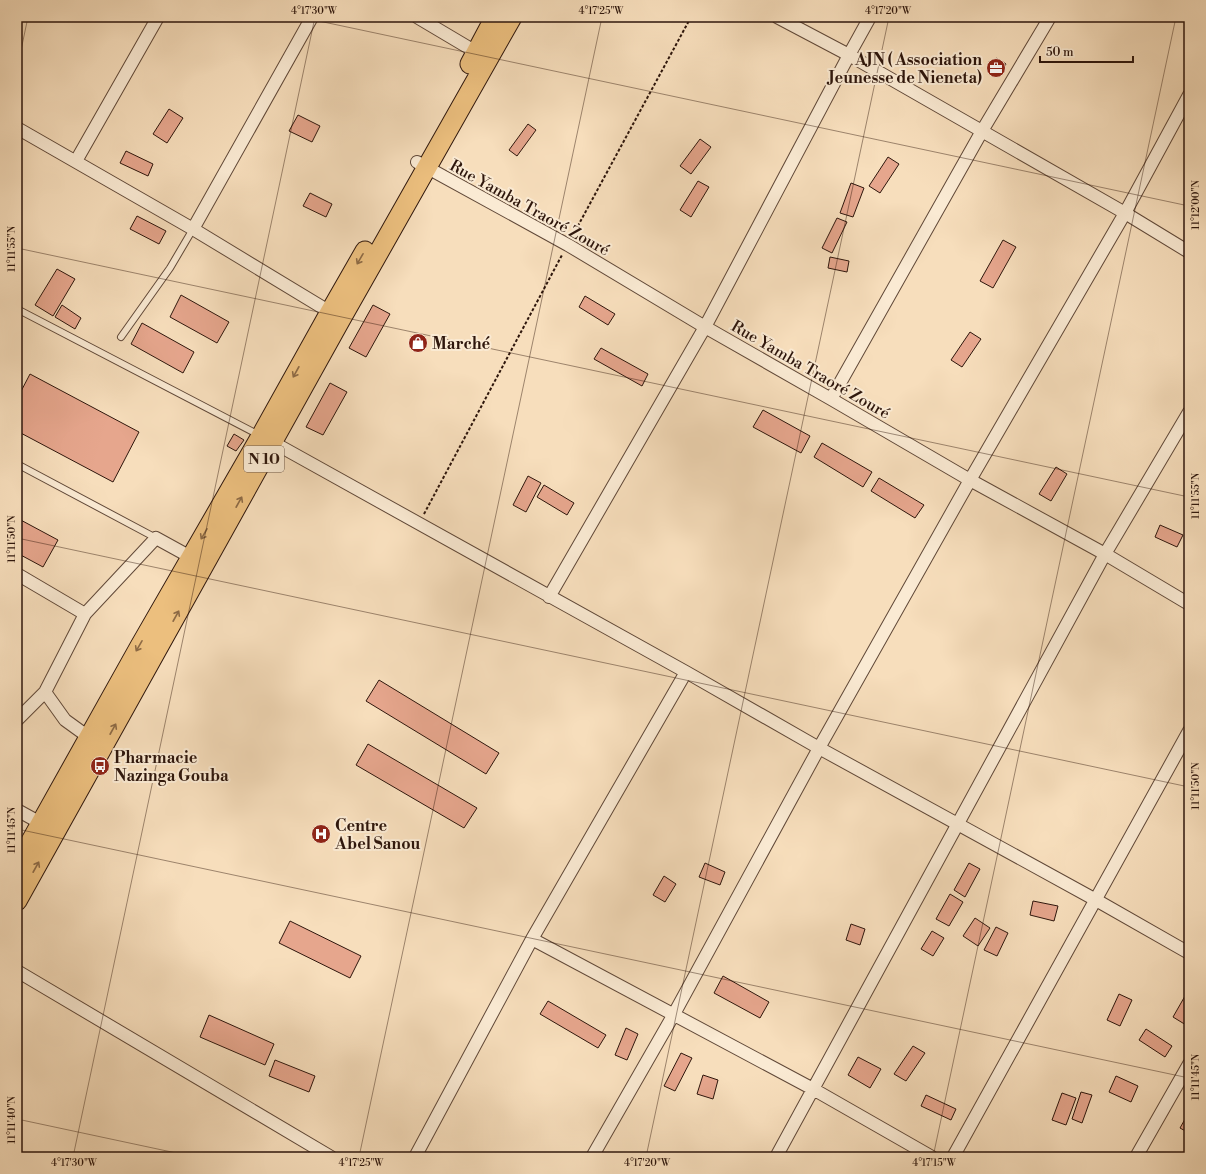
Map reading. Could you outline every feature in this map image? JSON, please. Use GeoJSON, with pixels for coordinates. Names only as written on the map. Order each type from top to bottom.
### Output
{"type":"FeatureCollection","features":[{"type":"Feature","properties":{"kind":"main road","name":"N 10"},"geometry":{"type":"LineString","coordinates":[[482,55],[495,17]]}},
{"type":"Feature","properties":{"kind":"main road","name":"N 10"},"geometry":{"type":"LineString","coordinates":[[17,901],[49,828],[96,742],[422,165],[482,55],[512,17]]}},
{"type":"Feature","properties":{"kind":"main road","name":"N 10"},"geometry":{"type":"LineString","coordinates":[[267,439],[330,312],[422,165]]}},
{"type":"Feature","properties":{"kind":"main road","name":"N 10"},"geometry":{"type":"LineString","coordinates":[[17,866],[49,828]]}},
{"type":"Feature","properties":{"kind":"street"},"geometry":{"type":"LineString","coordinates":[[76,161],[158,17]]}},
{"type":"Feature","properties":{"kind":"street"},"geometry":{"type":"LineString","coordinates":[[194,229],[312,17]]}},
{"type":"Feature","properties":{"kind":"street"},"geometry":{"type":"LineString","coordinates":[[417,17],[482,55]]}},
{"type":"Feature","properties":{"kind":"street"},"geometry":{"type":"LineString","coordinates":[[777,17],[849,55],[1125,212],[1189,252]]}},
{"type":"Feature","properties":{"kind":"street"},"geometry":{"type":"LineString","coordinates":[[549,597],[705,327],[870,17]]}},
{"type":"Feature","properties":{"kind":"street"},"geometry":{"type":"LineString","coordinates":[[831,399],[982,131],[1050,17]]}},
{"type":"Feature","properties":{"kind":"street"},"geometry":{"type":"LineString","coordinates":[[592,1157],[674,1014],[819,748],[970,480],[1125,212],[1189,95]]}},
{"type":"Feature","properties":{"kind":"street"},"geometry":{"type":"LineString","coordinates":[[17,128],[194,229],[330,312]]}},
{"type":"Feature","properties":{"kind":"street","name":"Rue Yamba Traoré Zouré"},"geometry":{"type":"LineString","coordinates":[[422,165],[568,245],[705,327],[970,480],[1105,554],[1189,604]]}},
{"type":"Feature","properties":{"kind":"street"},"geometry":{"type":"LineString","coordinates":[[776,1157],[1105,554],[1189,412]]}},
{"type":"Feature","properties":{"kind":"street"},"geometry":{"type":"LineString","coordinates":[[267,439],[1189,953]]}},
{"type":"Feature","properties":{"kind":"street"},"geometry":{"type":"LineString","coordinates":[[17,720],[44,692],[85,614],[156,538],[198,561]]}},
{"type":"Feature","properties":{"kind":"street"},"geometry":{"type":"LineString","coordinates":[[17,574],[85,614]]}},
{"type":"Feature","properties":{"kind":"street"},"geometry":{"type":"LineString","coordinates":[[415,1157],[532,939],[686,672]]}},
{"type":"Feature","properties":{"kind":"street"},"geometry":{"type":"LineString","coordinates":[[44,692],[65,720],[96,742]]}},
{"type":"Feature","properties":{"kind":"street"},"geometry":{"type":"LineString","coordinates":[[953,1157],[1189,731]]}},
{"type":"Feature","properties":{"kind":"street"},"geometry":{"type":"LineString","coordinates":[[17,810],[49,828]]}},
{"type":"Feature","properties":{"kind":"street"},"geometry":{"type":"LineString","coordinates":[[532,939],[813,1089],[932,1157]]}},
{"type":"Feature","properties":{"kind":"street"},"geometry":{"type":"LineString","coordinates":[[17,971],[331,1157]]}},
{"type":"Feature","properties":{"kind":"street"},"geometry":{"type":"LineString","coordinates":[[1136,1157],[1189,1064]]}},
{"type":"Feature","properties":{"kind":"lane"},"geometry":{"type":"LineString","coordinates":[[120,337],[170,268],[194,229]]}},
{"type":"Feature","properties":{"kind":"lane"},"geometry":{"type":"LineString","coordinates":[[17,309],[267,439]]}},
{"type":"Feature","properties":{"kind":"lane"},"geometry":{"type":"LineString","coordinates":[[17,464],[156,538]]}},
{"type":"Feature","properties":{"kind":"path"},"geometry":{"type":"LineString","coordinates":[[419,524],[691,17]]}},
{"type":"Feature","properties":{"kind":"building"},"geometry":{"type":"Polygon","coordinates":[[[996,58],[1006,64],[1000,74],[990,67],[996,58]]]}},
{"type":"Feature","properties":{"kind":"building"},"geometry":{"type":"Polygon","coordinates":[[[169,109],[183,118],[167,143],[153,134],[169,109]]]}},
{"type":"Feature","properties":{"kind":"building"},"geometry":{"type":"Polygon","coordinates":[[[298,115],[320,126],[312,142],[289,131],[298,115]]]}},
{"type":"Feature","properties":{"kind":"building"},"geometry":{"type":"Polygon","coordinates":[[[528,124],[536,130],[517,156],[509,150],[528,124]]]}},
{"type":"Feature","properties":{"kind":"building"},"geometry":{"type":"Polygon","coordinates":[[[700,139],[711,147],[691,174],[680,166],[700,139]]]}},
{"type":"Feature","properties":{"kind":"building"},"geometry":{"type":"Polygon","coordinates":[[[126,151],[153,164],[148,176],[120,163],[126,151]]]}},
{"type":"Feature","properties":{"kind":"building"},"geometry":{"type":"Polygon","coordinates":[[[888,157],[899,164],[880,193],[869,186],[888,157]]]}},
{"type":"Feature","properties":{"kind":"building"},"geometry":{"type":"Polygon","coordinates":[[[698,181],[709,187],[691,217],[680,210],[698,181]]]}},
{"type":"Feature","properties":{"kind":"building"},"geometry":{"type":"Polygon","coordinates":[[[851,183],[864,188],[853,217],[840,213],[851,183]]]}},
{"type":"Feature","properties":{"kind":"building"},"geometry":{"type":"Polygon","coordinates":[[[310,193],[332,204],[326,217],[303,206],[310,193]]]}},
{"type":"Feature","properties":{"kind":"building"},"geometry":{"type":"Polygon","coordinates":[[[137,216],[166,231],[159,244],[130,229],[137,216]]]}},
{"type":"Feature","properties":{"kind":"building"},"geometry":{"type":"Polygon","coordinates":[[[837,218],[847,222],[832,253],[822,248],[837,218]]]}},
{"type":"Feature","properties":{"kind":"building"},"geometry":{"type":"Polygon","coordinates":[[[1003,240],[1016,247],[993,288],[980,281],[1003,240]]]}},
{"type":"Feature","properties":{"kind":"building"},"geometry":{"type":"Polygon","coordinates":[[[830,257],[849,261],[847,272],[828,268],[830,257]]]}},
{"type":"Feature","properties":{"kind":"building"},"geometry":{"type":"Polygon","coordinates":[[[57,269],[75,279],[53,316],[35,305],[57,269]]]}},
{"type":"Feature","properties":{"kind":"building"},"geometry":{"type":"Polygon","coordinates":[[[181,295],[229,322],[217,343],[170,317],[181,295]]]}},
{"type":"Feature","properties":{"kind":"building"},"geometry":{"type":"Polygon","coordinates":[[[585,296],[615,314],[608,325],[579,307],[585,296]]]}},
{"type":"Feature","properties":{"kind":"building"},"geometry":{"type":"Polygon","coordinates":[[[62,305],[81,318],[75,329],[55,317],[62,305]]]}},
{"type":"Feature","properties":{"kind":"building"},"geometry":{"type":"Polygon","coordinates":[[[373,305],[390,314],[366,357],[349,348],[373,305]]]}},
{"type":"Feature","properties":{"kind":"building"},"geometry":{"type":"Polygon","coordinates":[[[142,323],[194,352],[183,373],[131,344],[142,323]]]}},
{"type":"Feature","properties":{"kind":"building"},"geometry":{"type":"Polygon","coordinates":[[[970,332],[981,339],[962,367],[951,360],[970,332]]]}},
{"type":"Feature","properties":{"kind":"building"},"geometry":{"type":"Polygon","coordinates":[[[601,348],[648,374],[642,386],[594,359],[601,348]]]}},
{"type":"Feature","properties":{"kind":"building"},"geometry":{"type":"Polygon","coordinates":[[[30,374],[139,432],[113,482],[17,431],[17,399],[30,374]]]}},
{"type":"Feature","properties":{"kind":"building"},"geometry":{"type":"Polygon","coordinates":[[[330,383],[347,392],[323,435],[306,427],[330,383]]]}},
{"type":"Feature","properties":{"kind":"building"},"geometry":{"type":"Polygon","coordinates":[[[763,410],[810,436],[801,453],[753,427],[763,410]]]}},
{"type":"Feature","properties":{"kind":"building"},"geometry":{"type":"Polygon","coordinates":[[[234,434],[244,440],[236,451],[227,446],[234,434]]]}},
{"type":"Feature","properties":{"kind":"building"},"geometry":{"type":"Polygon","coordinates":[[[822,443],[872,472],[863,487],[814,457],[822,443]]]}},
{"type":"Feature","properties":{"kind":"building"},"geometry":{"type":"Polygon","coordinates":[[[1056,467],[1067,474],[1051,501],[1039,494],[1056,467]]]}},
{"type":"Feature","properties":{"kind":"building"},"geometry":{"type":"Polygon","coordinates":[[[528,476],[541,483],[526,512],[513,505],[528,476]]]}},
{"type":"Feature","properties":{"kind":"building"},"geometry":{"type":"Polygon","coordinates":[[[879,478],[924,505],[915,518],[871,491],[879,478]]]}},
{"type":"Feature","properties":{"kind":"building"},"geometry":{"type":"Polygon","coordinates":[[[544,485],[574,503],[567,515],[537,497],[544,485]]]}},
{"type":"Feature","properties":{"kind":"building"},"geometry":{"type":"Polygon","coordinates":[[[17,518],[58,540],[43,567],[17,553],[17,518]]]}},
{"type":"Feature","properties":{"kind":"building"},"geometry":{"type":"Polygon","coordinates":[[[1160,525],[1183,535],[1177,547],[1155,537],[1160,525]]]}},
{"type":"Feature","properties":{"kind":"building"},"geometry":{"type":"Polygon","coordinates":[[[379,680],[499,753],[486,774],[366,701],[379,680]]]}},
{"type":"Feature","properties":{"kind":"building"},"geometry":{"type":"Polygon","coordinates":[[[368,744],[477,808],[464,828],[356,765],[368,744]]]}},
{"type":"Feature","properties":{"kind":"building"},"geometry":{"type":"Polygon","coordinates":[[[705,863],[725,872],[720,885],[699,877],[705,863]]]}},
{"type":"Feature","properties":{"kind":"building"},"geometry":{"type":"Polygon","coordinates":[[[969,863],[980,869],[965,897],[954,890],[969,863]]]}},
{"type":"Feature","properties":{"kind":"building"},"geometry":{"type":"Polygon","coordinates":[[[664,876],[676,884],[665,902],[653,895],[664,876]]]}},
{"type":"Feature","properties":{"kind":"building"},"geometry":{"type":"Polygon","coordinates":[[[950,894],[963,902],[949,926],[936,919],[950,894]]]}},
{"type":"Feature","properties":{"kind":"building"},"geometry":{"type":"Polygon","coordinates":[[[1033,901],[1058,906],[1054,921],[1030,915],[1033,901]]]}},
{"type":"Feature","properties":{"kind":"building"},"geometry":{"type":"Polygon","coordinates":[[[975,918],[990,928],[978,946],[963,936],[975,918]]]}},
{"type":"Feature","properties":{"kind":"building"},"geometry":{"type":"Polygon","coordinates":[[[290,921],[361,956],[350,978],[279,943],[290,921]]]}},
{"type":"Feature","properties":{"kind":"building"},"geometry":{"type":"Polygon","coordinates":[[[851,924],[865,929],[860,945],[846,940],[851,924]]]}},
{"type":"Feature","properties":{"kind":"building"},"geometry":{"type":"Polygon","coordinates":[[[996,927],[1008,933],[997,956],[984,950],[996,927]]]}},
{"type":"Feature","properties":{"kind":"building"},"geometry":{"type":"Polygon","coordinates":[[[932,931],[944,938],[933,956],[921,949],[932,931]]]}},
{"type":"Feature","properties":{"kind":"building"},"geometry":{"type":"Polygon","coordinates":[[[723,976],[769,1002],[760,1018],[714,993],[723,976]]]}},
{"type":"Feature","properties":{"kind":"building"},"geometry":{"type":"Polygon","coordinates":[[[1189,989],[1189,1019],[1186,1025],[1173,1017],[1189,989]]]}},
{"type":"Feature","properties":{"kind":"building"},"geometry":{"type":"Polygon","coordinates":[[[1119,994],[1132,1000],[1120,1026],[1107,1020],[1119,994]]]}},
{"type":"Feature","properties":{"kind":"building"},"geometry":{"type":"Polygon","coordinates":[[[548,1001],[606,1035],[598,1048],[540,1014],[548,1001]]]}},
{"type":"Feature","properties":{"kind":"building"},"geometry":{"type":"Polygon","coordinates":[[[209,1015],[274,1044],[265,1065],[200,1037],[209,1015]]]}},
{"type":"Feature","properties":{"kind":"building"},"geometry":{"type":"Polygon","coordinates":[[[626,1028],[638,1034],[627,1060],[615,1055],[626,1028]]]}},
{"type":"Feature","properties":{"kind":"building"},"geometry":{"type":"Polygon","coordinates":[[[1146,1029],[1172,1046],[1165,1057],[1139,1040],[1146,1029]]]}},
{"type":"Feature","properties":{"kind":"building"},"geometry":{"type":"Polygon","coordinates":[[[913,1046],[925,1053],[906,1081],[894,1074],[913,1046]]]}},
{"type":"Feature","properties":{"kind":"building"},"geometry":{"type":"Polygon","coordinates":[[[681,1053],[692,1058],[675,1091],[664,1086],[681,1053]]]}},
{"type":"Feature","properties":{"kind":"building"},"geometry":{"type":"Polygon","coordinates":[[[858,1057],[881,1069],[870,1088],[848,1075],[858,1057]]]}},
{"type":"Feature","properties":{"kind":"building"},"geometry":{"type":"Polygon","coordinates":[[[275,1060],[315,1076],[309,1092],[269,1076],[275,1060]]]}},
{"type":"Feature","properties":{"kind":"building"},"geometry":{"type":"Polygon","coordinates":[[[703,1075],[718,1080],[713,1099],[697,1094],[703,1075]]]}},
{"type":"Feature","properties":{"kind":"building"},"geometry":{"type":"Polygon","coordinates":[[[1116,1076],[1138,1086],[1131,1102],[1109,1092],[1116,1076]]]}},
{"type":"Feature","properties":{"kind":"building"},"geometry":{"type":"Polygon","coordinates":[[[1081,1092],[1092,1095],[1082,1123],[1072,1119],[1081,1092]]]}},
{"type":"Feature","properties":{"kind":"building"},"geometry":{"type":"Polygon","coordinates":[[[1062,1093],[1076,1098],[1066,1125],[1052,1120],[1062,1093]]]}},
{"type":"Feature","properties":{"kind":"building"},"geometry":{"type":"Polygon","coordinates":[[[926,1095],[956,1109],[951,1120],[921,1106],[926,1095]]]}},
{"type":"Feature","properties":{"kind":"building"},"geometry":{"type":"Polygon","coordinates":[[[1189,1112],[1189,1133],[1180,1128],[1189,1112]]]}},
{"type":"Feature","properties":{"kind":"place","name":"AJN ( Association Jeunesse de Nieneta)"},"geometry":{"type":"Point","coordinates":[996,68]}},
{"type":"Feature","properties":{"kind":"place","name":"Marché"},"geometry":{"type":"Point","coordinates":[418,343]}},
{"type":"Feature","properties":{"kind":"place","name":"Pharmacie Nazinga Gouba"},"geometry":{"type":"Point","coordinates":[100,766]}},
{"type":"Feature","properties":{"kind":"place","name":"Centre Abel Sanou"},"geometry":{"type":"Point","coordinates":[321,834]}}]}
